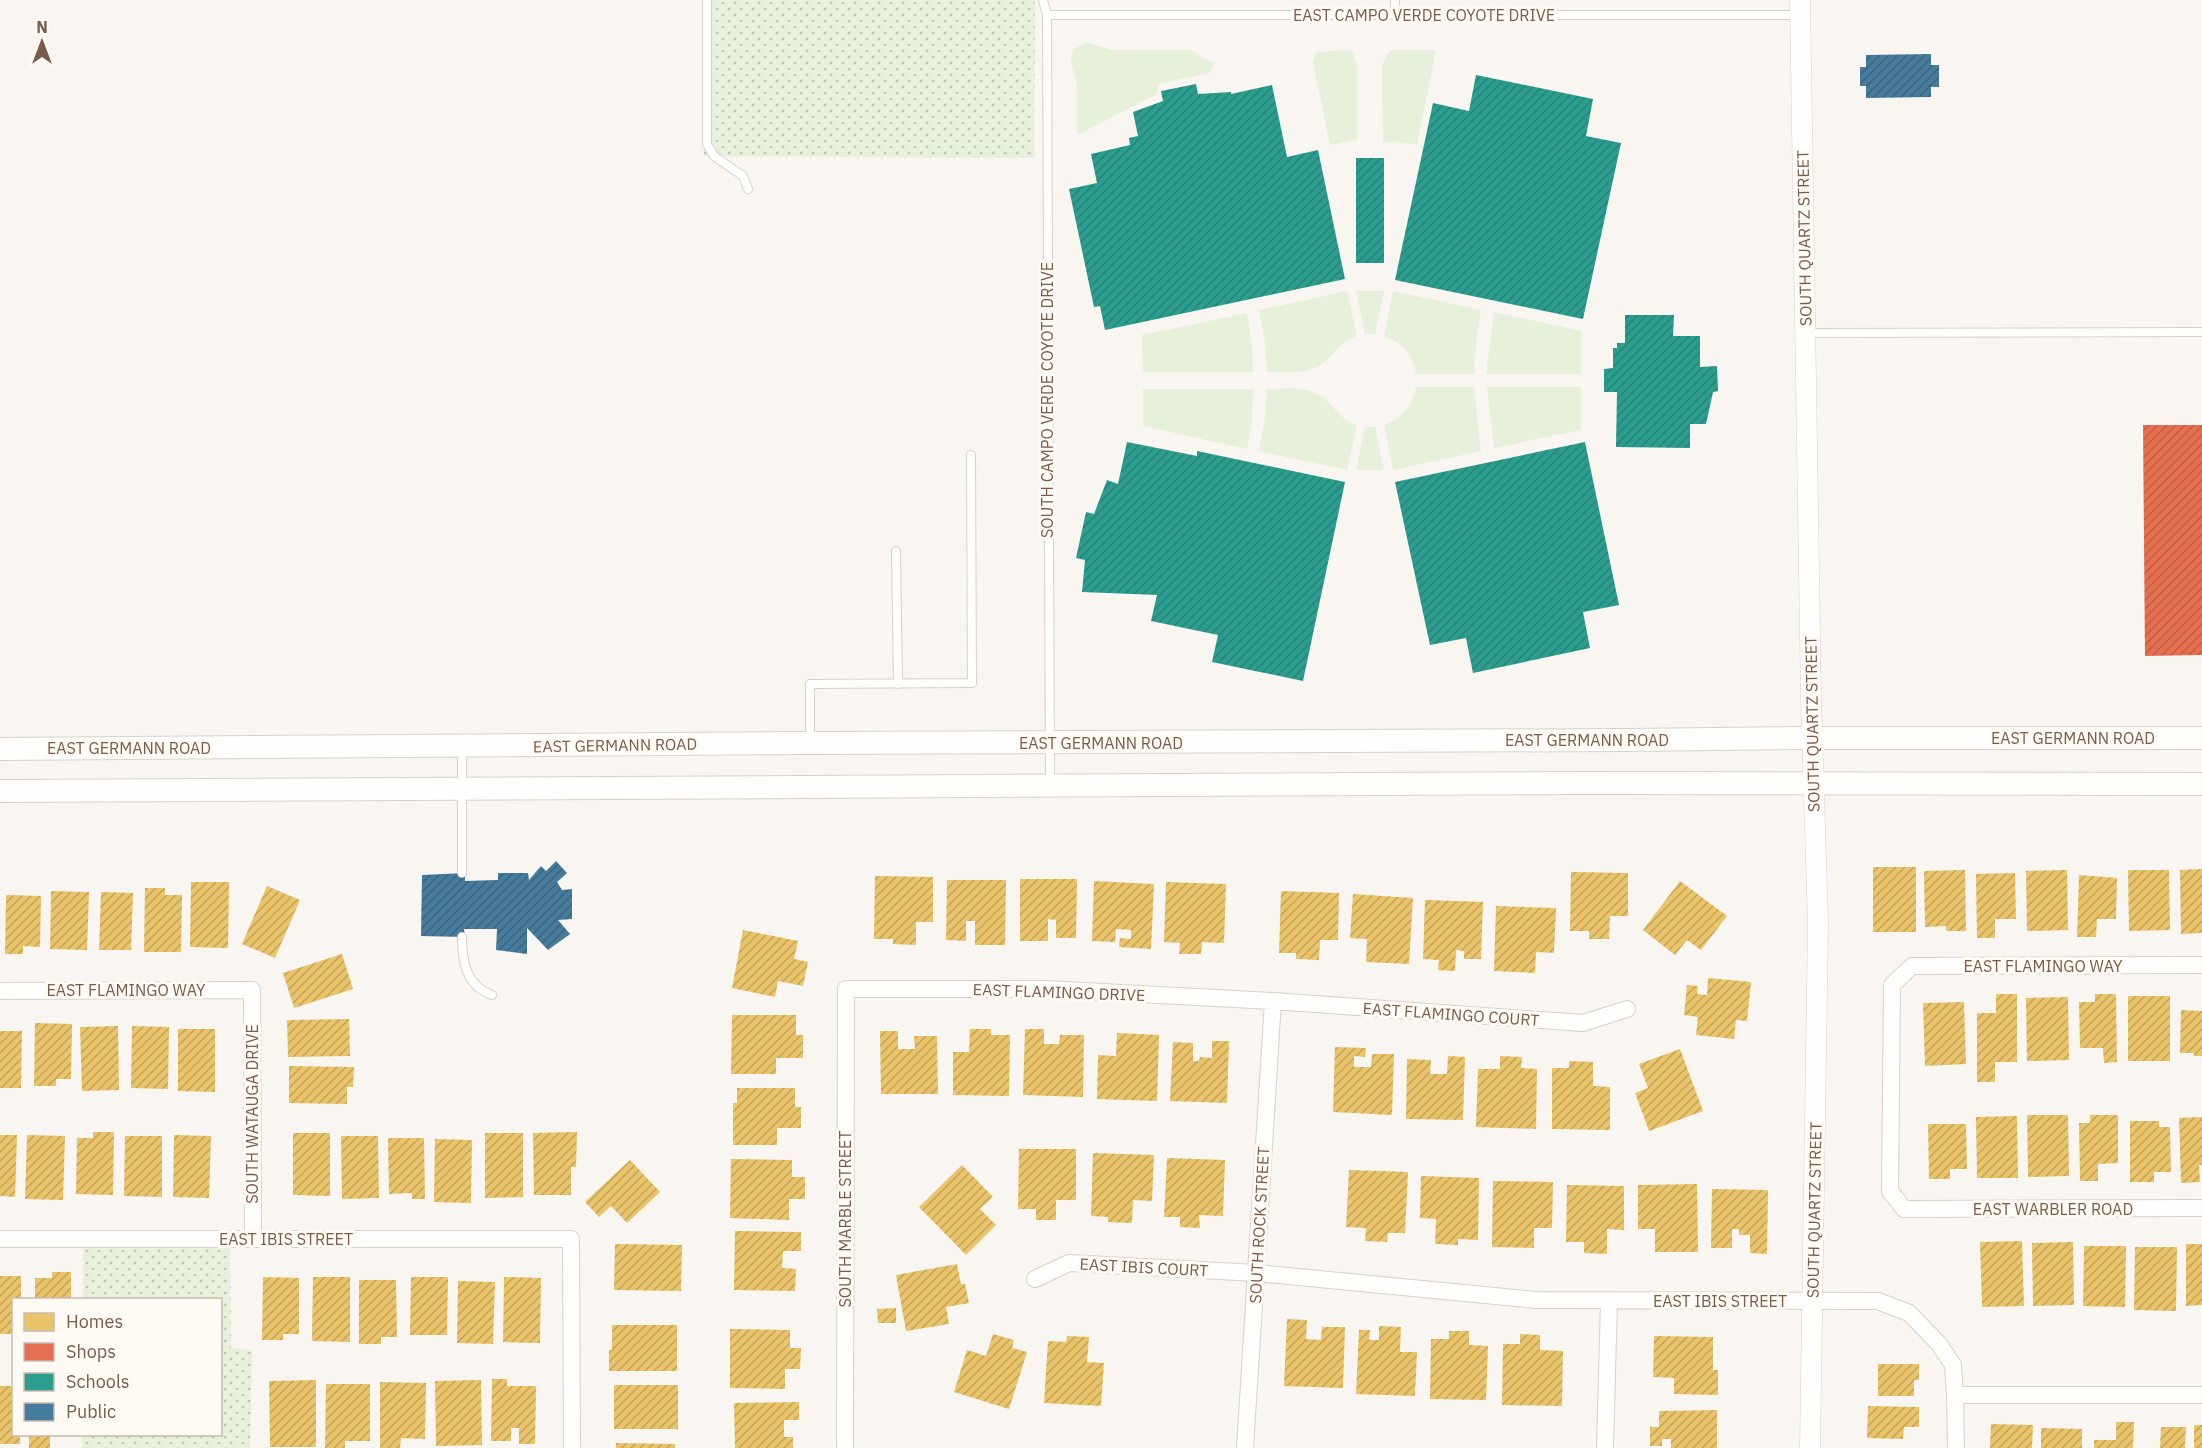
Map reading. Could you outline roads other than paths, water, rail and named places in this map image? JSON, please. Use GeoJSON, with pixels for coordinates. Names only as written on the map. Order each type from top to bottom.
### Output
{"type":"FeatureCollection","features":[{"type":"Feature","properties":{"kind":"main road","name":"EAST GERMANN ROAD"},"geometry":{"type":"LineString","coordinates":[[0,749],[810,743],[2202,738]]}},
{"type":"Feature","properties":{"kind":"main road"},"geometry":{"type":"LineString","coordinates":[[0,791],[1813,783],[2202,784]]}},
{"type":"Feature","properties":{"kind":"street","name":"SOUTH QUARTZ STREET"},"geometry":{"type":"LineString","coordinates":[[1800,7],[1812,738],[1818,924],[1810,1448]]}},
{"type":"Feature","properties":{"kind":"street","name":"EAST FLAMINGO WAY"},"geometry":{"type":"LineString","coordinates":[[1904,1209],[1890,1191],[1892,985],[1912,966],[2202,965]]}},
{"type":"Feature","properties":{"kind":"street","name":"EAST FLAMINGO DRIVE"},"geometry":{"type":"LineString","coordinates":[[846,989],[1046,989],[1273,1001]]}},
{"type":"Feature","properties":{"kind":"street","name":"SOUTH MARBLE STREET"},"geometry":{"type":"LineString","coordinates":[[845,1448],[846,989]]}},
{"type":"Feature","properties":{"kind":"street","name":"EAST FLAMINGO WAY"},"geometry":{"type":"LineString","coordinates":[[0,991],[252,990]]}},
{"type":"Feature","properties":{"kind":"street","name":"SOUTH WATAUGA DRIVE"},"geometry":{"type":"LineString","coordinates":[[252,990],[253,1239]]}},
{"type":"Feature","properties":{"kind":"street","name":"EAST FLAMINGO COURT"},"geometry":{"type":"LineString","coordinates":[[1273,1001],[1583,1023],[1627,1009]]}},
{"type":"Feature","properties":{"kind":"street","name":"SOUTH ROCK STREET"},"geometry":{"type":"LineString","coordinates":[[1245,1448],[1273,1001]]}},
{"type":"Feature","properties":{"kind":"street","name":"EAST WARBLER ROAD"},"geometry":{"type":"LineString","coordinates":[[1904,1209],[2202,1208]]}},
{"type":"Feature","properties":{"kind":"street","name":"EAST IBIS STREET"},"geometry":{"type":"LineString","coordinates":[[0,1239],[571,1239],[572,1448]]}},
{"type":"Feature","properties":{"kind":"street","name":"EAST IBIS COURT"},"geometry":{"type":"LineString","coordinates":[[1035,1279],[1069,1263],[1257,1273]]}},
{"type":"Feature","properties":{"kind":"street","name":"EAST IBIS STREET"},"geometry":{"type":"LineString","coordinates":[[1257,1273],[1536,1300],[1609,1302],[1878,1300],[1909,1313],[1939,1344],[1953,1365],[1956,1448]]}},
{"type":"Feature","properties":{"kind":"street"},"geometry":{"type":"LineString","coordinates":[[1605,1448],[1609,1302]]}},
{"type":"Feature","properties":{"kind":"street"},"geometry":{"type":"LineString","coordinates":[[1955,1395],[2202,1395]]}},
{"type":"Feature","properties":{"kind":"lane"},"geometry":{"type":"LineString","coordinates":[[706,0],[707,144],[714,156],[743,176],[748,189]]}},
{"type":"Feature","properties":{"kind":"lane","name":"SOUTH CAMPO VERDE COYOTE DRIVE"},"geometry":{"type":"LineString","coordinates":[[1043,0],[1047,15],[1050,786]]}},
{"type":"Feature","properties":{"kind":"lane"},"geometry":{"type":"LineString","coordinates":[[1395,0],[1395,15]]}},
{"type":"Feature","properties":{"kind":"lane","name":"EAST CAMPO VERDE COYOTE DRIVE"},"geometry":{"type":"LineString","coordinates":[[1047,15],[1395,15],[1800,7]]}},
{"type":"Feature","properties":{"kind":"lane"},"geometry":{"type":"LineString","coordinates":[[1806,333],[2202,332]]}},
{"type":"Feature","properties":{"kind":"lane"},"geometry":{"type":"LineString","coordinates":[[810,743],[810,684],[972,684],[971,455]]}},
{"type":"Feature","properties":{"kind":"lane"},"geometry":{"type":"LineString","coordinates":[[896,551],[898,684]]}},
{"type":"Feature","properties":{"kind":"lane"},"geometry":{"type":"LineString","coordinates":[[462,747],[462,873]]}},
{"type":"Feature","properties":{"kind":"lane"},"geometry":{"type":"LineString","coordinates":[[462,937],[462,958],[468,975],[480,991],[492,995]]}}]}
